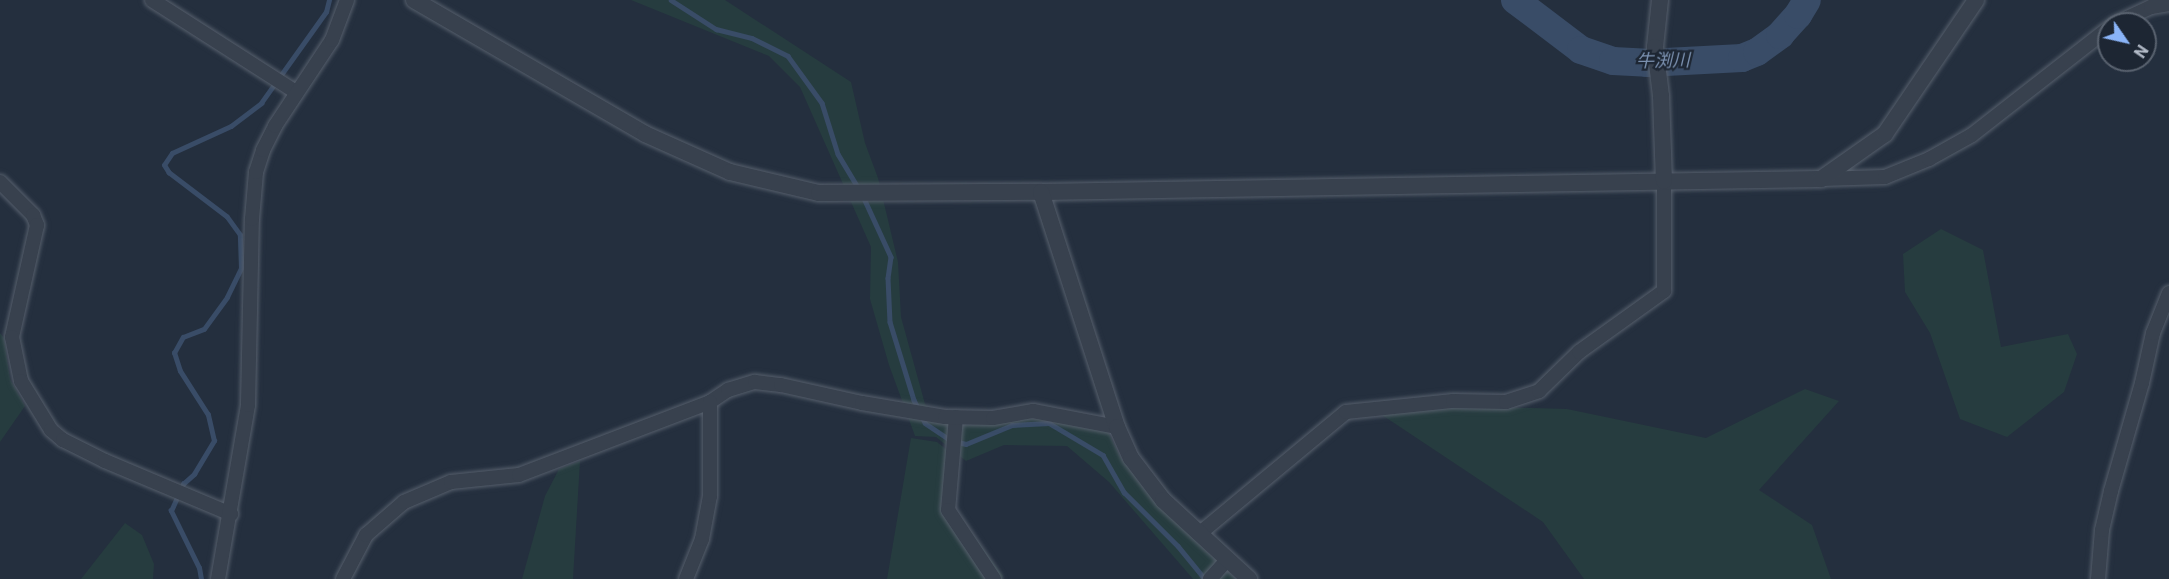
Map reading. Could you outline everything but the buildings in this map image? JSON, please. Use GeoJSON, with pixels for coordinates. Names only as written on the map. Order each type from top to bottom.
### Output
{"type":"FeatureCollection","features":[{"type":"Feature","properties":{"kind":"street"},"geometry":{"type":"LineString","coordinates":[[152,0],[296,92]]}},
{"type":"Feature","properties":{"kind":"street"},"geometry":{"type":"LineString","coordinates":[[218,579],[248,405],[252,219],[256,172],[263,150],[296,92],[332,39],[347,0]]}},
{"type":"Feature","properties":{"kind":"street"},"geometry":{"type":"LineString","coordinates":[[414,0],[645,134],[730,172],[819,193],[1041,192],[1885,177],[1929,159],[1971,135],[2097,37]]}},
{"type":"Feature","properties":{"kind":"street"},"geometry":{"type":"LineString","coordinates":[[1199,534],[1346,412],[1453,401],[1506,402],[1539,391],[1579,352],[1665,291],[1661,96],[1655,47],[1660,0]]}},
{"type":"Feature","properties":{"kind":"street"},"geometry":{"type":"LineString","coordinates":[[1821,179],[1885,134],[1976,0]]}},
{"type":"Feature","properties":{"kind":"street"},"geometry":{"type":"LineString","coordinates":[[2140,12],[2151,7],[2169,4]]}},
{"type":"Feature","properties":{"kind":"street"},"geometry":{"type":"LineString","coordinates":[[0,182],[33,214],[37,225],[12,338],[21,381],[51,430],[63,440],[105,461],[231,514]]}},
{"type":"Feature","properties":{"kind":"street"},"geometry":{"type":"LineString","coordinates":[[1041,192],[1117,427],[1131,458],[1163,500],[1249,579]]}},
{"type":"Feature","properties":{"kind":"street"},"geometry":{"type":"LineString","coordinates":[[2098,579],[2102,530],[2111,491],[2142,383],[2152,333],[2169,293]]}},
{"type":"Feature","properties":{"kind":"street"},"geometry":{"type":"LineString","coordinates":[[343,579],[366,535],[404,502],[451,482],[519,475],[710,402],[728,390],[754,382],[781,385],[862,403],[956,417],[993,418],[1033,411],[1117,427]]}},
{"type":"Feature","properties":{"kind":"street"},"geometry":{"type":"LineString","coordinates":[[686,579],[702,539],[710,496],[710,402]]}},
{"type":"Feature","properties":{"kind":"street"},"geometry":{"type":"LineString","coordinates":[[956,417],[948,510],[994,579]]}},
{"type":"Feature","properties":{"kind":"street"},"geometry":{"type":"LineString","coordinates":[[1210,579],[1227,560]]}},
{"type":"Feature","properties":{"kind":"green space"},"geometry":{"type":"Polygon","coordinates":[[[631,0],[725,0],[851,82],[865,143],[878,178],[898,262],[901,317],[925,404],[940,421],[1036,416],[1108,432],[1121,458],[1157,504],[1236,579],[1193,579],[1109,482],[1067,446],[1004,445],[966,461],[936,437],[915,436],[889,365],[870,299],[871,247],[800,87],[769,56],[631,0]]]}},
{"type":"Feature","properties":{"kind":"green space"},"geometry":{"type":"Polygon","coordinates":[[[1941,229],[1983,250],[2001,347],[2068,334],[2077,354],[2064,392],[2007,437],[1960,419],[1930,333],[1905,292],[1903,254],[1941,229]]]}},
{"type":"Feature","properties":{"kind":"green space"},"geometry":{"type":"Polygon","coordinates":[[[0,333],[4,338],[10,379],[25,406],[0,442],[0,333]]]}},
{"type":"Feature","properties":{"kind":"green space"},"geometry":{"type":"Polygon","coordinates":[[[1805,389],[1839,401],[1759,490],[1812,525],[1831,579],[1584,579],[1543,522],[1373,409],[1421,405],[1567,409],[1706,438],[1805,389]]]}},
{"type":"Feature","properties":{"kind":"green space"},"geometry":{"type":"Polygon","coordinates":[[[911,438],[937,442],[957,458],[954,508],[1003,576],[1002,579],[887,579],[911,438]]]}},
{"type":"Feature","properties":{"kind":"green space"},"geometry":{"type":"Polygon","coordinates":[[[580,461],[573,579],[522,579],[545,496],[559,469],[580,461]]]}},
{"type":"Feature","properties":{"kind":"green space"},"geometry":{"type":"Polygon","coordinates":[[[125,523],[142,535],[154,564],[153,579],[81,579],[125,523]]]}},
{"type":"Feature","properties":{"kind":"waterway"},"geometry":{"type":"LineString","coordinates":[[201,579],[199,568],[171,511],[183,484],[194,474],[214,441],[208,415],[180,371],[174,353],[183,337],[204,329],[227,297],[241,268],[240,235],[227,217],[169,173],[164,165],[172,153],[231,126],[261,103],[326,12],[329,0]]}},
{"type":"Feature","properties":{"kind":"waterway"},"geometry":{"type":"LineString","coordinates":[[671,0],[716,29],[752,38],[788,56],[822,103],[838,154],[859,189]]}},
{"type":"Feature","properties":{"kind":"waterway","name":"牛渕川"},"geometry":{"type":"LineString","coordinates":[[1515,0],[1581,50],[1613,61],[1647,63],[1742,58],[1757,52],[1780,35],[1798,15],[1807,0]]}},
{"type":"Feature","properties":{"kind":"waterway"},"geometry":{"type":"LineString","coordinates":[[863,196],[891,257],[888,278],[890,322],[914,400],[925,423],[950,440],[966,444],[1012,425],[1049,423],[1103,455],[1124,492],[1178,546],[1205,579]]}}]}
